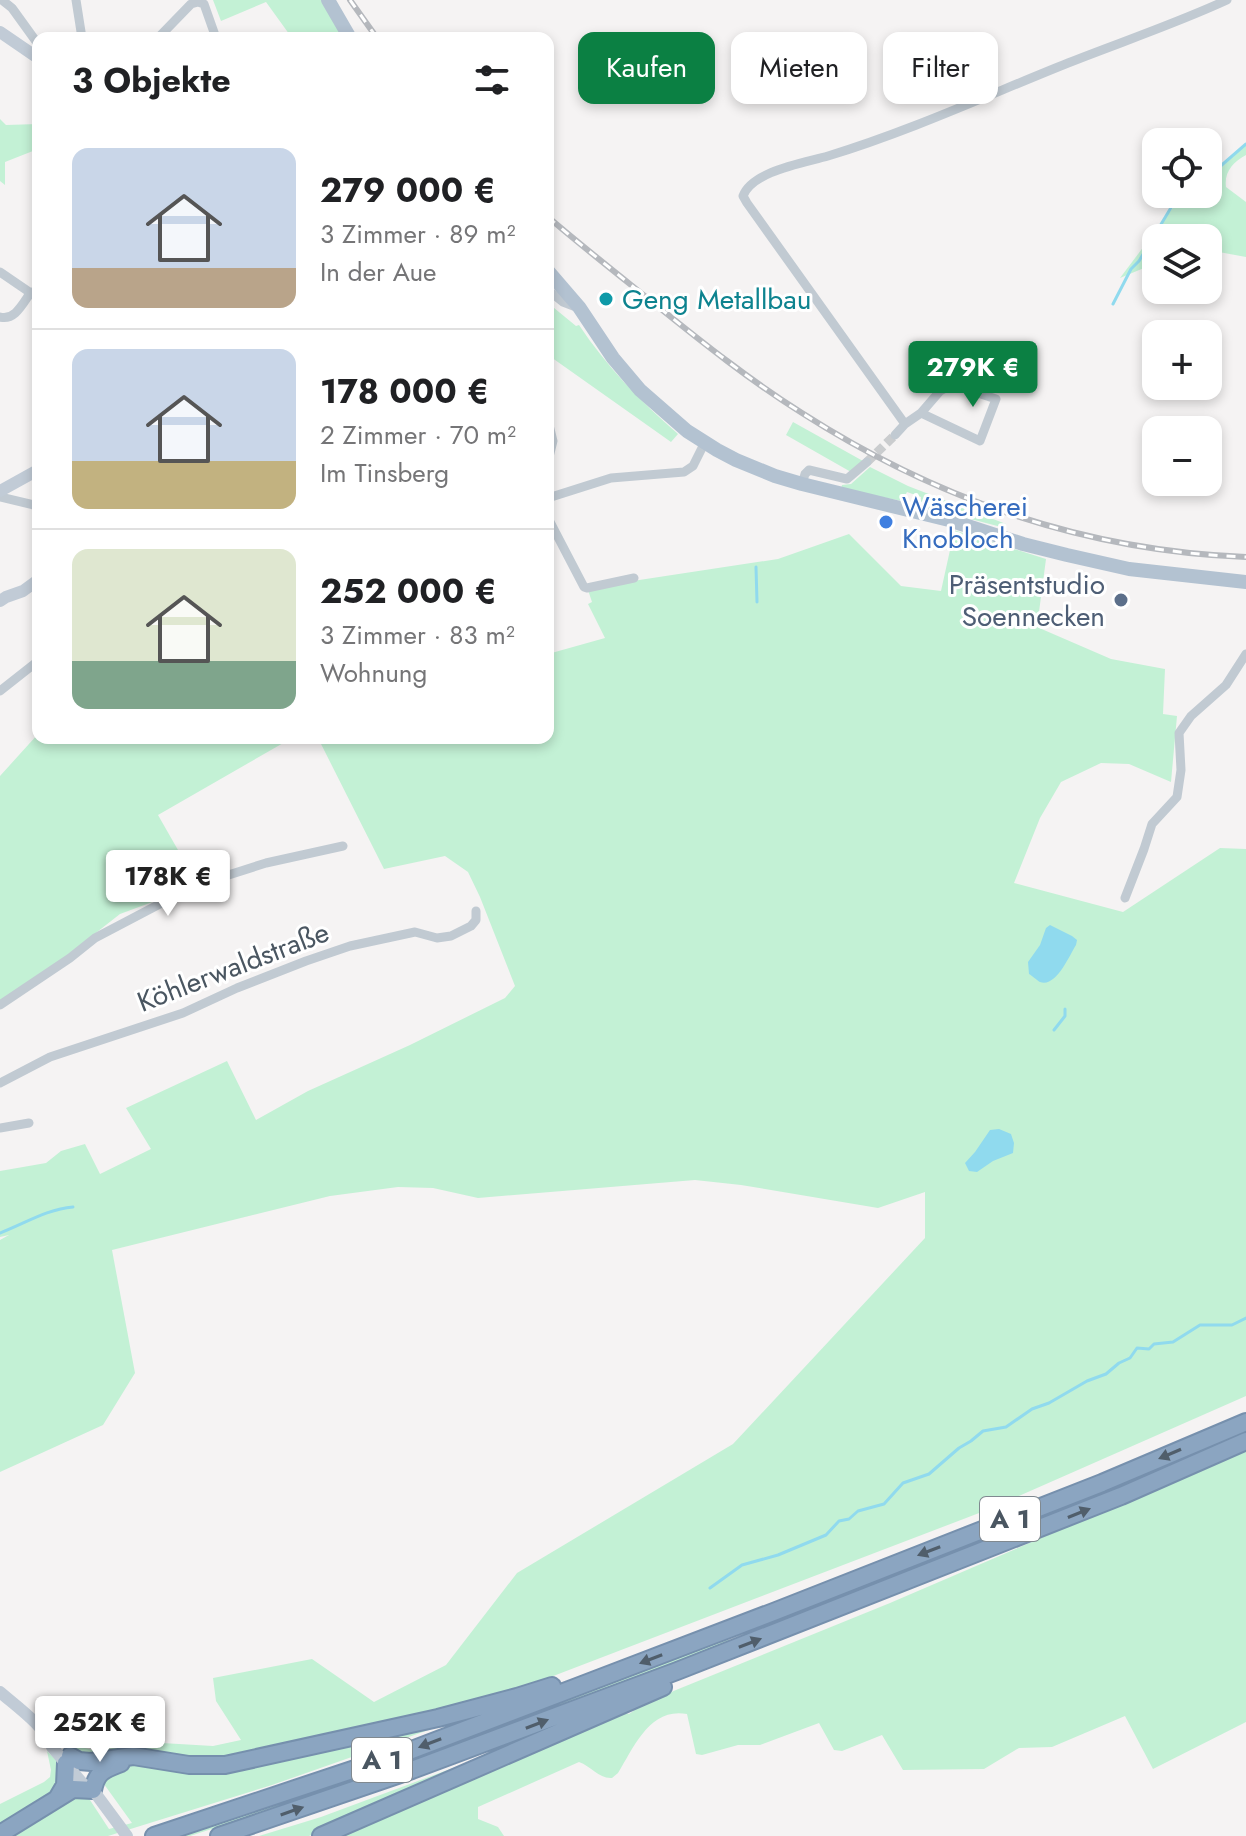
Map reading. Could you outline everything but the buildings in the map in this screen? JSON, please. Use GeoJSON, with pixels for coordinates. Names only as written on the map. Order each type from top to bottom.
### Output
{"type":"FeatureCollection","features":[{"type":"Feature","properties":{"kind":"highway","name":"A 1"},"geometry":{"type":"LineString","coordinates":[[154,1836],[394,1756],[582,1685],[1074,1494],[1244,1422]]}},
{"type":"Feature","properties":{"kind":"highway","name":"A 1"},"geometry":{"type":"LineString","coordinates":[[219,1836],[412,1770],[677,1671],[1121,1496],[1246,1441]]}},
{"type":"Feature","properties":{"kind":"highway"},"geometry":{"type":"LineString","coordinates":[[321,1836],[665,1686],[677,1671]]}},
{"type":"Feature","properties":{"kind":"highway"},"geometry":{"type":"LineString","coordinates":[[57,1798],[65,1785],[68,1760],[91,1762],[133,1756],[202,1766],[234,1764],[438,1718],[563,1682],[582,1685]]}},
{"type":"Feature","properties":{"kind":"highway"},"geometry":{"type":"LineString","coordinates":[[0,1834],[73,1789],[93,1790],[97,1776],[105,1769],[122,1762],[150,1759]]}},
{"type":"Feature","properties":{"kind":"main road"},"geometry":{"type":"LineString","coordinates":[[328,0],[347,32]]}},
{"type":"Feature","properties":{"kind":"main road"},"geometry":{"type":"LineString","coordinates":[[0,32],[32,54]]}},
{"type":"Feature","properties":{"kind":"main road"},"geometry":{"type":"LineString","coordinates":[[554,278],[640,390],[678,424],[755,468],[802,484],[1129,569],[1246,582]]}},
{"type":"Feature","properties":{"kind":"main road"},"geometry":{"type":"LineString","coordinates":[[0,491],[32,473]]}},
{"type":"Feature","properties":{"kind":"main road"},"geometry":{"type":"LineString","coordinates":[[0,601],[32,584]]}},
{"type":"Feature","properties":{"kind":"main road"},"geometry":{"type":"LineString","coordinates":[[0,1692],[50,1740],[57,1742],[68,1760],[91,1781],[93,1790],[124,1831]]}},
{"type":"Feature","properties":{"kind":"street"},"geometry":{"type":"LineString","coordinates":[[2,0],[12,8],[32,36]]}},
{"type":"Feature","properties":{"kind":"street"},"geometry":{"type":"LineString","coordinates":[[76,0],[81,32]]}},
{"type":"Feature","properties":{"kind":"street"},"geometry":{"type":"LineString","coordinates":[[905,424],[743,196],[747,188],[771,173],[910,128],[1227,0]]}},
{"type":"Feature","properties":{"kind":"street"},"geometry":{"type":"LineString","coordinates":[[164,32],[191,4],[198,2],[204,4],[214,32]]}},
{"type":"Feature","properties":{"kind":"street"},"geometry":{"type":"LineString","coordinates":[[0,272],[32,293]]}},
{"type":"Feature","properties":{"kind":"street"},"geometry":{"type":"LineString","coordinates":[[554,295],[573,307],[579,307]]}},
{"type":"Feature","properties":{"kind":"street"},"geometry":{"type":"LineString","coordinates":[[0,317],[7,319],[13,316],[32,298]]}},
{"type":"Feature","properties":{"kind":"street"},"geometry":{"type":"LineString","coordinates":[[895,435],[947,387],[960,387],[996,399],[980,441],[921,413]]}},
{"type":"Feature","properties":{"kind":"street"},"geometry":{"type":"LineString","coordinates":[[554,496],[611,478],[684,472],[693,466],[705,442]]}},
{"type":"Feature","properties":{"kind":"street"},"geometry":{"type":"LineString","coordinates":[[802,484],[809,470],[847,479],[867,462]]}},
{"type":"Feature","properties":{"kind":"street"},"geometry":{"type":"LineString","coordinates":[[0,497],[32,505]]}},
{"type":"Feature","properties":{"kind":"street"},"geometry":{"type":"LineString","coordinates":[[554,530],[584,587],[634,578]]}},
{"type":"Feature","properties":{"kind":"street"},"geometry":{"type":"LineString","coordinates":[[1125,898],[1152,824],[1177,797],[1181,770],[1179,733],[1191,716],[1226,685],[1246,654]]}},
{"type":"Feature","properties":{"kind":"street"},"geometry":{"type":"LineString","coordinates":[[0,691],[32,666]]}},
{"type":"Feature","properties":{"kind":"street"},"geometry":{"type":"LineString","coordinates":[[0,1005],[95,938],[194,886],[266,863],[343,846]]}},
{"type":"Feature","properties":{"kind":"street","name":"Köhlerwaldstraße"},"geometry":{"type":"LineString","coordinates":[[0,1083],[50,1057],[183,1013],[237,988],[350,946],[409,933],[437,938],[451,936],[471,926],[476,920],[476,911]]}},
{"type":"Feature","properties":{"kind":"street"},"geometry":{"type":"LineString","coordinates":[[0,1128],[29,1123]]}},
{"type":"Feature","properties":{"kind":"green space"},"geometry":{"type":"Polygon","coordinates":[[[213,0],[324,0],[343,32],[288,32],[266,2],[221,21],[213,0]]]}},
{"type":"Feature","properties":{"kind":"green space"},"geometry":{"type":"Polygon","coordinates":[[[0,119],[6,125],[32,124],[32,151],[5,162],[5,185],[0,181],[0,119]]]}},
{"type":"Feature","properties":{"kind":"green space"},"geometry":{"type":"Polygon","coordinates":[[[1246,145],[1246,155],[1230,168],[1226,187],[1246,202],[1246,257],[1222,253],[1222,224],[1161,224],[1173,208],[1222,208],[1222,166],[1246,145]]]}},
{"type":"Feature","properties":{"kind":"green space"},"geometry":{"type":"Polygon","coordinates":[[[1142,249],[1142,269],[1120,278],[1142,249]]]}},
{"type":"Feature","properties":{"kind":"green space"},"geometry":{"type":"Polygon","coordinates":[[[554,308],[576,326],[579,325],[625,383],[678,434],[671,442],[554,359],[554,308]]]}},
{"type":"Feature","properties":{"kind":"green space"},"geometry":{"type":"Polygon","coordinates":[[[793,422],[863,461],[851,472],[786,435],[793,422]]]}},
{"type":"Feature","properties":{"kind":"green space"},"geometry":{"type":"Polygon","coordinates":[[[870,467],[908,486],[1006,524],[1005,528],[921,506],[921,497],[907,492],[902,501],[841,489],[842,485],[851,484],[870,467]]]}},
{"type":"Feature","properties":{"kind":"green space"},"geometry":{"type":"Polygon","coordinates":[[[947,528],[1046,559],[1037,627],[1111,659],[1165,669],[1163,714],[1177,716],[1171,782],[1129,764],[1101,763],[1061,782],[1040,818],[1014,883],[1123,912],[1220,848],[1246,849],[1246,1396],[987,1510],[535,1683],[470,1703],[226,1760],[88,1755],[78,1752],[46,1719],[82,1747],[96,1751],[145,1742],[213,1746],[241,1740],[216,1701],[213,1678],[312,1659],[374,1702],[446,1665],[517,1573],[733,1444],[925,1238],[925,1192],[878,1208],[695,1180],[478,1198],[433,1188],[398,1187],[330,1196],[112,1250],[135,1373],[103,1425],[0,1472],[0,1240],[9,1235],[0,1237],[0,1171],[46,1163],[61,1151],[85,1144],[100,1174],[151,1149],[126,1108],[227,1061],[256,1120],[308,1091],[505,998],[515,986],[468,872],[445,856],[384,869],[321,744],[554,744],[554,652],[605,638],[588,604],[592,602],[588,590],[778,559],[849,534],[901,586],[941,591],[952,541],[957,532],[947,528]]]}},
{"type":"Feature","properties":{"kind":"green space"},"geometry":{"type":"Polygon","coordinates":[[[32,741],[32,744],[282,744],[158,815],[198,885],[120,914],[0,1008],[0,776],[32,741]]]}},
{"type":"Feature","properties":{"kind":"green space"},"geometry":{"type":"Polygon","coordinates":[[[1246,1450],[1246,1722],[1153,1769],[1125,1716],[1052,1747],[1019,1748],[984,1769],[903,1770],[882,1735],[842,1751],[834,1750],[819,1723],[760,1745],[738,1745],[696,1754],[687,1714],[674,1713],[653,1723],[645,1731],[612,1778],[579,1762],[478,1807],[478,1819],[498,1827],[504,1836],[332,1836],[477,1773],[489,1772],[622,1712],[629,1714],[676,1690],[890,1603],[1246,1450]]]}},
{"type":"Feature","properties":{"kind":"green space"},"geometry":{"type":"Polygon","coordinates":[[[728,1639],[729,1642],[393,1767],[258,1814],[182,1836],[524,1716],[728,1639]]]}},
{"type":"Feature","properties":{"kind":"green space"},"geometry":{"type":"Polygon","coordinates":[[[460,1719],[272,1785],[108,1836],[5,1836],[68,1796],[88,1797],[109,1829],[132,1823],[101,1780],[125,1765],[170,1768],[460,1719]]]}},
{"type":"Feature","properties":{"kind":"green space"},"geometry":{"type":"Polygon","coordinates":[[[539,1736],[309,1836],[259,1836],[321,1817],[539,1736]]]}},
{"type":"Feature","properties":{"kind":"green space"},"geometry":{"type":"Polygon","coordinates":[[[47,1751],[58,1762],[57,1790],[0,1830],[0,1804],[50,1777],[47,1751]]]}},
{"type":"Feature","properties":{"kind":"water"},"geometry":{"type":"Polygon","coordinates":[[[1050,925],[1077,940],[1057,976],[1046,983],[1029,974],[1028,962],[1050,925]]]}},
{"type":"Feature","properties":{"kind":"water"},"geometry":{"type":"Polygon","coordinates":[[[999,1129],[1011,1134],[1013,1153],[977,1172],[969,1171],[965,1163],[990,1130],[999,1129]]]}},
{"type":"Feature","properties":{"kind":"waterway"},"geometry":{"type":"LineString","coordinates":[[1222,165],[1246,144]]}},
{"type":"Feature","properties":{"kind":"waterway"},"geometry":{"type":"LineString","coordinates":[[1113,304],[1131,269],[1171,208]]}},
{"type":"Feature","properties":{"kind":"waterway"},"geometry":{"type":"LineString","coordinates":[[756,567],[757,602]]}},
{"type":"Feature","properties":{"kind":"waterway"},"geometry":{"type":"LineString","coordinates":[[1054,1030],[1065,1016],[1065,1009]]}},
{"type":"Feature","properties":{"kind":"waterway"},"geometry":{"type":"LineString","coordinates":[[0,1233],[45,1214],[73,1207]]}},
{"type":"Feature","properties":{"kind":"waterway"},"geometry":{"type":"LineString","coordinates":[[710,1588],[742,1565],[778,1555],[826,1535],[839,1521],[849,1519],[858,1511],[884,1504],[903,1483],[929,1474],[983,1431],[1006,1427],[1032,1409],[1106,1374],[1130,1358],[1137,1348],[1149,1349],[1154,1344],[1173,1342],[1200,1325],[1232,1325],[1246,1318]]}},
{"type":"Feature","properties":{"kind":"tunnel"},"geometry":{"type":"LineString","coordinates":[[867,462],[895,435]]}},
{"type":"Feature","properties":{"kind":"railway"},"geometry":{"type":"LineString","coordinates":[[350,0],[373,32]]}},
{"type":"Feature","properties":{"kind":"railway"},"geometry":{"type":"LineString","coordinates":[[554,222],[764,388],[854,444],[906,471],[960,495],[1071,532],[1186,553],[1246,557]]}},
{"type":"Feature","properties":{"kind":"place","name":"Geng Metallbau"},"geometry":{"type":"Point","coordinates":[606,299]}},
{"type":"Feature","properties":{"kind":"place","name":"Wäscherei Knobloch"},"geometry":{"type":"Point","coordinates":[886,522]}},
{"type":"Feature","properties":{"kind":"place","name":"Präsentstudio Soennecken"},"geometry":{"type":"Point","coordinates":[1121,600]}}]}
